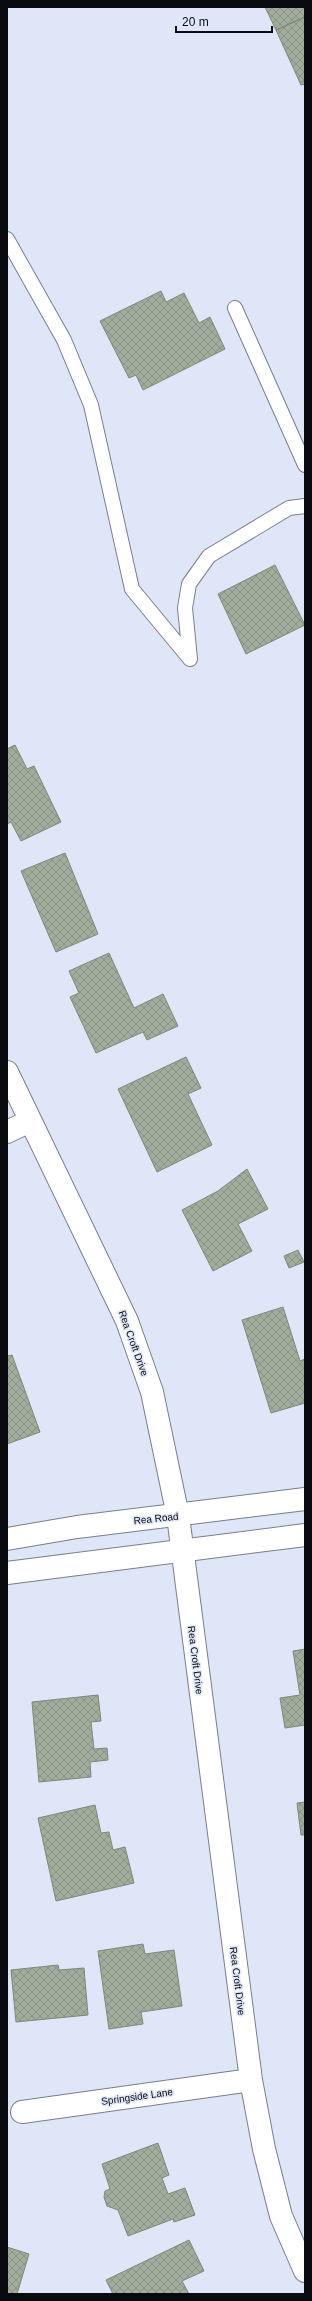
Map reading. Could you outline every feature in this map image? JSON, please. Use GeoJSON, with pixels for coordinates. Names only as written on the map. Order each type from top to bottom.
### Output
{"type":"FeatureCollection","features":[{"type":"Feature","properties":{"kind":"street","name":"Rea Croft Drive"},"geometry":{"type":"LineString","coordinates":[[7,1072],[127,1321],[152,1392],[178,1516],[251,2080],[264,2149],[281,2216],[305,2271]]}},
{"type":"Feature","properties":{"kind":"street"},"geometry":{"type":"LineString","coordinates":[[7,1132],[30,1120]]}},
{"type":"Feature","properties":{"kind":"street","name":"Rea Road"},"geometry":{"type":"LineString","coordinates":[[7,1539],[77,1527],[178,1516],[305,1499]]}},
{"type":"Feature","properties":{"kind":"street"},"geometry":{"type":"LineString","coordinates":[[7,1573],[305,1535]]}},
{"type":"Feature","properties":{"kind":"street","name":"Springside Lane"},"geometry":{"type":"LineString","coordinates":[[22,2112],[251,2080]]}},
{"type":"Feature","properties":{"kind":"lane"},"geometry":{"type":"LineString","coordinates":[[7,239],[64,340],[91,405],[132,589],[190,659],[185,608],[188,584],[209,556],[288,508],[305,506]]}},
{"type":"Feature","properties":{"kind":"lane"},"geometry":{"type":"LineString","coordinates":[[235,308],[305,465]]}},
{"type":"Feature","properties":{"kind":"building"},"geometry":{"type":"Polygon","coordinates":[[[265,7],[305,7],[305,17],[276,30],[265,7]]]}},
{"type":"Feature","properties":{"kind":"building"},"geometry":{"type":"Polygon","coordinates":[[[305,17],[305,84],[301,85],[276,30],[305,17]]]}},
{"type":"Feature","properties":{"kind":"building"},"geometry":{"type":"Polygon","coordinates":[[[161,291],[166,302],[184,293],[199,323],[210,317],[225,349],[143,390],[136,375],[129,378],[100,321],[161,291]]]}},
{"type":"Feature","properties":{"kind":"building"},"geometry":{"type":"Polygon","coordinates":[[[275,565],[305,625],[246,654],[218,594],[275,565]]]}},
{"type":"Feature","properties":{"kind":"building"},"geometry":{"type":"Polygon","coordinates":[[[15,745],[27,769],[34,766],[61,822],[21,841],[11,822],[7,824],[7,749],[15,745]]]}},
{"type":"Feature","properties":{"kind":"building"},"geometry":{"type":"Polygon","coordinates":[[[65,853],[98,934],[56,952],[21,871],[65,853]]]}},
{"type":"Feature","properties":{"kind":"building"},"geometry":{"type":"Polygon","coordinates":[[[109,953],[134,1008],[163,994],[178,1026],[147,1040],[143,1032],[96,1053],[70,997],[79,993],[69,971],[109,953]]]}},
{"type":"Feature","properties":{"kind":"building"},"geometry":{"type":"Polygon","coordinates":[[[186,1057],[201,1088],[188,1094],[212,1145],[157,1172],[118,1089],[186,1057]]]}},
{"type":"Feature","properties":{"kind":"building"},"geometry":{"type":"Polygon","coordinates":[[[247,1169],[268,1209],[238,1224],[252,1251],[213,1271],[182,1210],[218,1191],[247,1169]]]}},
{"type":"Feature","properties":{"kind":"building"},"geometry":{"type":"Polygon","coordinates":[[[298,1250],[304,1262],[289,1268],[284,1256],[298,1250]]]}},
{"type":"Feature","properties":{"kind":"building"},"geometry":{"type":"Polygon","coordinates":[[[283,1307],[300,1361],[305,1359],[305,1403],[271,1413],[242,1320],[283,1307]]]}},
{"type":"Feature","properties":{"kind":"building"},"geometry":{"type":"Polygon","coordinates":[[[12,1355],[40,1432],[7,1444],[7,1356],[12,1355]]]}},
{"type":"Feature","properties":{"kind":"building"},"geometry":{"type":"Polygon","coordinates":[[[305,1649],[305,1725],[285,1728],[280,1698],[300,1695],[293,1651],[305,1649]]]}},
{"type":"Feature","properties":{"kind":"building"},"geometry":{"type":"Polygon","coordinates":[[[98,1695],[101,1721],[91,1722],[94,1749],[107,1748],[108,1760],[90,1762],[91,1777],[39,1782],[32,1702],[98,1695]]]}},
{"type":"Feature","properties":{"kind":"building"},"geometry":{"type":"Polygon","coordinates":[[[305,1802],[305,1835],[301,1835],[297,1803],[305,1802]]]}},
{"type":"Feature","properties":{"kind":"building"},"geometry":{"type":"Polygon","coordinates":[[[95,1805],[101,1833],[109,1832],[113,1850],[125,1847],[134,1883],[56,1901],[38,1818],[95,1805]]]}},
{"type":"Feature","properties":{"kind":"building"},"geometry":{"type":"Polygon","coordinates":[[[143,1944],[145,1954],[174,1950],[182,2006],[141,2012],[143,2024],[109,2029],[98,1951],[143,1944]]]}},
{"type":"Feature","properties":{"kind":"building"},"geometry":{"type":"Polygon","coordinates":[[[58,1965],[59,1970],[84,1968],[88,2015],[16,2022],[11,1970],[58,1965]]]}},
{"type":"Feature","properties":{"kind":"building"},"geometry":{"type":"Polygon","coordinates":[[[158,2143],[169,2175],[162,2178],[168,2194],[185,2188],[195,2215],[174,2222],[173,2219],[128,2236],[118,2210],[107,2206],[104,2197],[105,2191],[110,2189],[102,2164],[158,2143]]]}},
{"type":"Feature","properties":{"kind":"building"},"geometry":{"type":"Polygon","coordinates":[[[189,2240],[204,2271],[182,2281],[189,2294],[113,2294],[106,2280],[189,2240]]]}},
{"type":"Feature","properties":{"kind":"building"},"geometry":{"type":"Polygon","coordinates":[[[7,2247],[29,2254],[17,2294],[7,2294],[7,2247]]]}}]}
